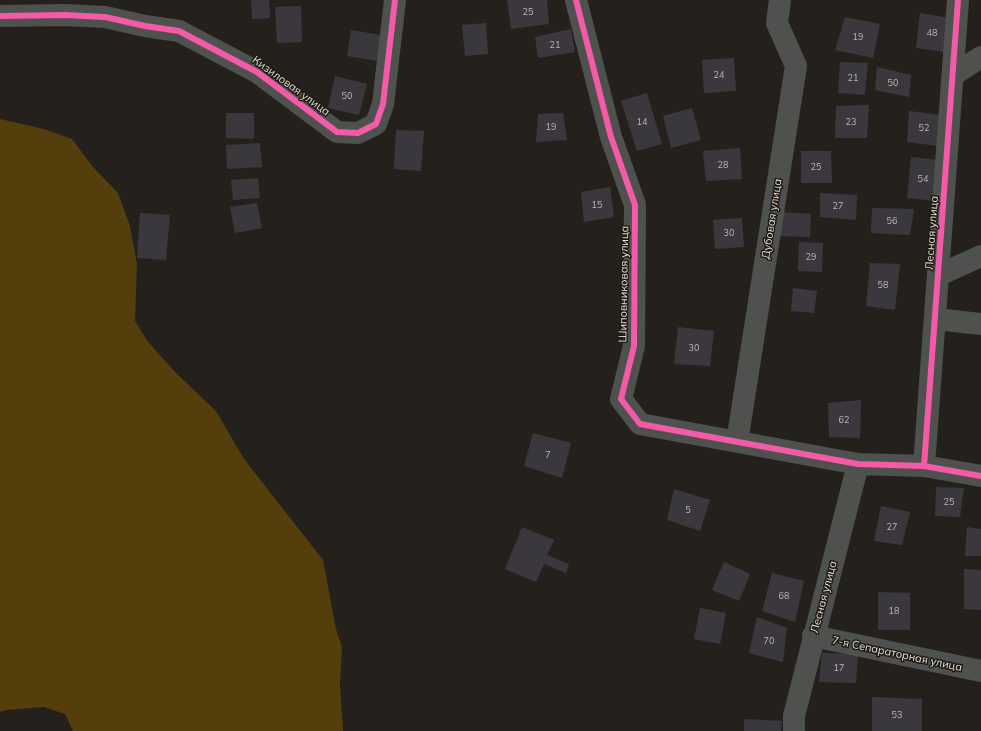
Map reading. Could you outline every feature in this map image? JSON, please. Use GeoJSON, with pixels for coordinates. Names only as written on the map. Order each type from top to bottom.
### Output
{"type":"FeatureCollection","features":[{"type":"Feature","properties":{"kind":"street","name":"Кизиловая улица"},"geometry":{"type":"LineString","coordinates":[[0,16],[64,8],[145,26],[179,31],[257,72],[337,132],[358,133],[376,124],[383,104],[395,0]]}},
{"type":"Feature","properties":{"kind":"street","name":"Шиповниковая улица"},"geometry":{"type":"LineString","coordinates":[[576,0],[611,137],[635,205],[634,346],[621,399],[640,424],[858,464],[924,466],[981,476]]}},
{"type":"Feature","properties":{"kind":"street","name":"Дубовая улица"},"geometry":{"type":"LineString","coordinates":[[737,442],[796,66],[777,23],[780,0]]}},
{"type":"Feature","properties":{"kind":"street","name":"Лесная улица"},"geometry":{"type":"LineString","coordinates":[[924,466],[936,319],[958,0]]}},
{"type":"Feature","properties":{"kind":"street"},"geometry":{"type":"LineString","coordinates":[[953,74],[981,57]]}},
{"type":"Feature","properties":{"kind":"street"},"geometry":{"type":"LineString","coordinates":[[939,275],[981,256]]}},
{"type":"Feature","properties":{"kind":"street"},"geometry":{"type":"LineString","coordinates":[[936,319],[981,324]]}},
{"type":"Feature","properties":{"kind":"street","name":"Лесная улица"},"geometry":{"type":"LineString","coordinates":[[794,731],[794,716],[813,636],[858,464]]}},
{"type":"Feature","properties":{"kind":"street","name":"7-я Сепараторная улица"},"geometry":{"type":"LineString","coordinates":[[813,636],[981,671]]}},
{"type":"Feature","properties":{"kind":"shaded area"},"geometry":{"type":"Polygon","coordinates":[[[0,119],[44,129],[72,139],[93,167],[118,193],[130,226],[137,264],[135,321],[148,342],[177,374],[216,411],[244,459],[323,560],[336,629],[342,647],[340,684],[343,731],[73,731],[65,714],[44,707],[6,710],[0,712],[0,119]]]}},
{"type":"Feature","properties":{"kind":"building"},"geometry":{"type":"Polygon","coordinates":[[[251,0],[269,0],[270,18],[252,19],[251,0]]]}},
{"type":"Feature","properties":{"kind":"building"},"geometry":{"type":"Polygon","coordinates":[[[507,0],[547,0],[549,24],[511,29],[507,0]]]}},
{"type":"Feature","properties":{"kind":"building"},"geometry":{"type":"Polygon","coordinates":[[[301,6],[302,42],[277,43],[275,7],[301,6]]]}},
{"type":"Feature","properties":{"kind":"building"},"geometry":{"type":"Polygon","coordinates":[[[920,13],[949,18],[945,52],[916,48],[920,13]]]}},
{"type":"Feature","properties":{"kind":"building"},"geometry":{"type":"Polygon","coordinates":[[[845,17],[880,24],[873,58],[835,50],[845,17]]]}},
{"type":"Feature","properties":{"kind":"building"},"geometry":{"type":"Polygon","coordinates":[[[486,23],[488,54],[465,56],[462,25],[486,23]]]}},
{"type":"Feature","properties":{"kind":"building"},"geometry":{"type":"Polygon","coordinates":[[[571,29],[575,52],[538,58],[535,37],[571,29]]]}},
{"type":"Feature","properties":{"kind":"building"},"geometry":{"type":"Polygon","coordinates":[[[351,30],[387,36],[383,62],[347,56],[351,30]]]}},
{"type":"Feature","properties":{"kind":"building"},"geometry":{"type":"Polygon","coordinates":[[[734,58],[736,91],[704,93],[702,60],[734,58]]]}},
{"type":"Feature","properties":{"kind":"building"},"geometry":{"type":"Polygon","coordinates":[[[840,62],[868,63],[865,95],[838,93],[840,62]]]}},
{"type":"Feature","properties":{"kind":"building"},"geometry":{"type":"Polygon","coordinates":[[[877,67],[911,75],[909,97],[875,90],[877,67]]]}},
{"type":"Feature","properties":{"kind":"building"},"geometry":{"type":"Polygon","coordinates":[[[335,76],[367,84],[359,115],[328,108],[335,76]]]}},
{"type":"Feature","properties":{"kind":"building"},"geometry":{"type":"Polygon","coordinates":[[[647,93],[662,144],[637,151],[621,101],[647,93]]]}},
{"type":"Feature","properties":{"kind":"building"},"geometry":{"type":"Polygon","coordinates":[[[869,105],[867,138],[835,138],[836,106],[869,105]]]}},
{"type":"Feature","properties":{"kind":"building"},"geometry":{"type":"Polygon","coordinates":[[[692,108],[701,140],[671,148],[663,116],[692,108]]]}},
{"type":"Feature","properties":{"kind":"building"},"geometry":{"type":"Polygon","coordinates":[[[909,111],[942,115],[938,146],[907,142],[909,111]]]}},
{"type":"Feature","properties":{"kind":"building"},"geometry":{"type":"Polygon","coordinates":[[[226,113],[254,113],[254,139],[226,138],[226,113]]]}},
{"type":"Feature","properties":{"kind":"building"},"geometry":{"type":"Polygon","coordinates":[[[563,113],[567,140],[536,142],[538,114],[563,113]]]}},
{"type":"Feature","properties":{"kind":"building"},"geometry":{"type":"Polygon","coordinates":[[[396,130],[424,131],[421,171],[394,169],[396,130]]]}},
{"type":"Feature","properties":{"kind":"building"},"geometry":{"type":"Polygon","coordinates":[[[260,143],[262,167],[227,169],[226,145],[260,143]]]}},
{"type":"Feature","properties":{"kind":"building"},"geometry":{"type":"Polygon","coordinates":[[[740,148],[742,179],[706,181],[703,151],[740,148]]]}},
{"type":"Feature","properties":{"kind":"building"},"geometry":{"type":"Polygon","coordinates":[[[801,151],[831,151],[832,183],[801,183],[801,151]]]}},
{"type":"Feature","properties":{"kind":"building"},"geometry":{"type":"Polygon","coordinates":[[[911,157],[939,160],[936,201],[907,198],[911,157]]]}},
{"type":"Feature","properties":{"kind":"building"},"geometry":{"type":"Polygon","coordinates":[[[258,178],[260,198],[233,200],[231,180],[258,178]]]}},
{"type":"Feature","properties":{"kind":"building"},"geometry":{"type":"Polygon","coordinates":[[[610,187],[614,217],[584,222],[581,192],[610,187]]]}},
{"type":"Feature","properties":{"kind":"building"},"geometry":{"type":"Polygon","coordinates":[[[820,193],[857,195],[856,220],[820,217],[820,193]]]}},
{"type":"Feature","properties":{"kind":"building"},"geometry":{"type":"Polygon","coordinates":[[[257,203],[262,228],[235,233],[230,207],[257,203]]]}},
{"type":"Feature","properties":{"kind":"building"},"geometry":{"type":"Polygon","coordinates":[[[872,208],[914,209],[910,235],[871,233],[872,208]]]}},
{"type":"Feature","properties":{"kind":"building"},"geometry":{"type":"Polygon","coordinates":[[[781,212],[811,214],[810,237],[779,236],[781,212]]]}},
{"type":"Feature","properties":{"kind":"building"},"geometry":{"type":"Polygon","coordinates":[[[140,213],[170,215],[166,260],[137,258],[140,213]]]}},
{"type":"Feature","properties":{"kind":"building"},"geometry":{"type":"Polygon","coordinates":[[[742,218],[744,247],[715,249],[713,220],[742,218]]]}},
{"type":"Feature","properties":{"kind":"building"},"geometry":{"type":"Polygon","coordinates":[[[799,242],[823,243],[822,272],[798,271],[799,242]]]}},
{"type":"Feature","properties":{"kind":"building"},"geometry":{"type":"Polygon","coordinates":[[[870,263],[900,264],[895,310],[866,306],[870,263]]]}},
{"type":"Feature","properties":{"kind":"building"},"geometry":{"type":"Polygon","coordinates":[[[793,288],[817,291],[814,313],[791,311],[793,288]]]}},
{"type":"Feature","properties":{"kind":"building"},"geometry":{"type":"Polygon","coordinates":[[[678,327],[714,331],[710,366],[674,364],[678,327]]]}},
{"type":"Feature","properties":{"kind":"building"},"geometry":{"type":"Polygon","coordinates":[[[861,400],[860,438],[829,437],[828,403],[861,400]]]}},
{"type":"Feature","properties":{"kind":"building"},"geometry":{"type":"Polygon","coordinates":[[[533,433],[571,443],[562,478],[524,466],[533,433]]]}},
{"type":"Feature","properties":{"kind":"building"},"geometry":{"type":"Polygon","coordinates":[[[936,487],[964,488],[960,517],[935,516],[936,487]]]}},
{"type":"Feature","properties":{"kind":"building"},"geometry":{"type":"Polygon","coordinates":[[[674,489],[710,500],[700,531],[667,520],[674,489]]]}},
{"type":"Feature","properties":{"kind":"building"},"geometry":{"type":"Polygon","coordinates":[[[881,506],[910,512],[902,545],[874,541],[881,506]]]}},
{"type":"Feature","properties":{"kind":"building"},"geometry":{"type":"Polygon","coordinates":[[[522,527],[554,540],[547,555],[569,564],[566,573],[544,564],[536,582],[505,569],[522,527]]]}},
{"type":"Feature","properties":{"kind":"building"},"geometry":{"type":"Polygon","coordinates":[[[967,527],[981,529],[981,556],[965,556],[967,527]]]}},
{"type":"Feature","properties":{"kind":"building"},"geometry":{"type":"Polygon","coordinates":[[[724,562],[750,574],[739,601],[712,590],[724,562]]]}},
{"type":"Feature","properties":{"kind":"building"},"geometry":{"type":"Polygon","coordinates":[[[964,569],[981,570],[981,610],[964,609],[964,569]]]}},
{"type":"Feature","properties":{"kind":"building"},"geometry":{"type":"Polygon","coordinates":[[[772,573],[804,581],[795,622],[762,611],[772,573]]]}},
{"type":"Feature","properties":{"kind":"building"},"geometry":{"type":"Polygon","coordinates":[[[878,592],[910,593],[910,630],[878,630],[878,592]]]}},
{"type":"Feature","properties":{"kind":"building"},"geometry":{"type":"Polygon","coordinates":[[[700,608],[726,613],[720,644],[694,639],[700,608]]]}},
{"type":"Feature","properties":{"kind":"building"},"geometry":{"type":"Polygon","coordinates":[[[757,617],[787,628],[783,662],[749,653],[757,617]]]}},
{"type":"Feature","properties":{"kind":"building"},"geometry":{"type":"Polygon","coordinates":[[[822,653],[858,654],[856,683],[819,682],[822,653]]]}},
{"type":"Feature","properties":{"kind":"building"},"geometry":{"type":"Polygon","coordinates":[[[872,697],[922,699],[922,731],[872,731],[872,697]]]}},
{"type":"Feature","properties":{"kind":"building"},"geometry":{"type":"Polygon","coordinates":[[[744,719],[782,721],[781,731],[744,731],[744,719]]]}},
{"type":"Feature","properties":{"kind":"cycle path"},"geometry":{"type":"LineString","coordinates":[[0,16],[65,15],[105,17],[145,26],[179,31],[257,72],[337,132],[358,133],[376,124],[383,104],[395,0]]}},
{"type":"Feature","properties":{"kind":"cycle path"},"geometry":{"type":"LineString","coordinates":[[576,0],[611,137],[635,205],[634,346],[621,399],[640,424],[858,464],[924,466],[981,476]]}},
{"type":"Feature","properties":{"kind":"cycle path"},"geometry":{"type":"LineString","coordinates":[[924,466],[958,0]]}}]}
